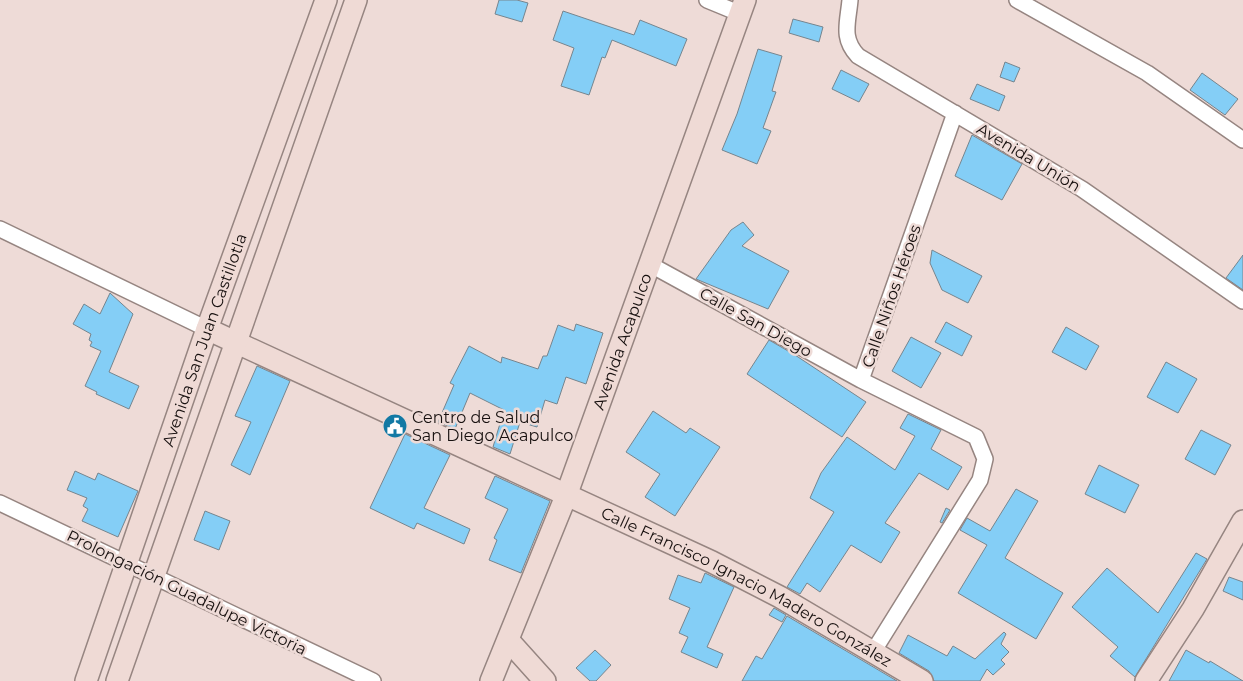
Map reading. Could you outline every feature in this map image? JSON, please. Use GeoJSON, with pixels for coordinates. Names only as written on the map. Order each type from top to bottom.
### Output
{"type":"FeatureCollection","features":[{"type":"Feature","properties":{"kind":"street","name":"Avenida San Juan Castillotla"},"geometry":{"type":"LineString","coordinates":[[86,681],[207,329],[326,0]]}},
{"type":"Feature","properties":{"kind":"street","name":"Avenida San Juan Castillotla"},"geometry":{"type":"LineString","coordinates":[[117,681],[356,0]]}},
{"type":"Feature","properties":{"kind":"street"},"geometry":{"type":"LineString","coordinates":[[707,0],[743,7]]}},
{"type":"Feature","properties":{"kind":"street","name":"Avenida Unión"},"geometry":{"type":"LineString","coordinates":[[850,0],[846,36],[848,46],[858,56],[1082,189],[1243,301]]}},
{"type":"Feature","properties":{"kind":"street"},"geometry":{"type":"LineString","coordinates":[[1016,0],[1147,73],[1243,140]]}},
{"type":"Feature","properties":{"kind":"street","name":"Avenida Acapulco"},"geometry":{"type":"LineString","coordinates":[[491,681],[509,641],[566,496],[743,7]]}},
{"type":"Feature","properties":{"kind":"street","name":"Calle Niños Héroes"},"geometry":{"type":"LineString","coordinates":[[873,652],[980,480],[985,459],[976,437],[861,380],[955,113]]}},
{"type":"Feature","properties":{"kind":"street"},"geometry":{"type":"LineString","coordinates":[[0,229],[207,329]]}},
{"type":"Feature","properties":{"kind":"street","name":"Calle San Diego"},"geometry":{"type":"LineString","coordinates":[[651,265],[861,380]]}},
{"type":"Feature","properties":{"kind":"street","name":"Calle Francisco Ignacio Madero González"},"geometry":{"type":"LineString","coordinates":[[207,329],[712,562],[780,597],[922,681]]}},
{"type":"Feature","properties":{"kind":"street","name":"Prolongación Guadalupe Victoria"},"geometry":{"type":"LineString","coordinates":[[0,503],[373,681]]}},
{"type":"Feature","properties":{"kind":"street"},"geometry":{"type":"LineString","coordinates":[[1146,681],[1194,609],[1243,521]]}},
{"type":"Feature","properties":{"kind":"street"},"geometry":{"type":"LineString","coordinates":[[509,641],[545,681]]}},
{"type":"Feature","properties":{"kind":"building"},"geometry":{"type":"Polygon","coordinates":[[[499,0],[517,0],[528,3],[522,22],[495,14],[499,0]]]}},
{"type":"Feature","properties":{"kind":"building"},"geometry":{"type":"Polygon","coordinates":[[[563,11],[634,35],[640,20],[687,39],[676,66],[612,40],[605,58],[602,57],[589,95],[561,86],[574,48],[553,40],[563,11]]]}},
{"type":"Feature","properties":{"kind":"building"},"geometry":{"type":"Polygon","coordinates":[[[793,19],[823,27],[819,42],[789,33],[793,19]]]}},
{"type":"Feature","properties":{"kind":"building"},"geometry":{"type":"Polygon","coordinates":[[[758,49],[782,56],[772,91],[776,92],[763,128],[771,131],[757,164],[722,150],[737,114],[758,49]]]}},
{"type":"Feature","properties":{"kind":"building"},"geometry":{"type":"Polygon","coordinates":[[[1005,62],[1020,68],[1014,82],[1000,77],[1005,62]]]}},
{"type":"Feature","properties":{"kind":"building"},"geometry":{"type":"Polygon","coordinates":[[[841,70],[869,84],[859,102],[832,89],[841,70]]]}},
{"type":"Feature","properties":{"kind":"building"},"geometry":{"type":"Polygon","coordinates":[[[1202,73],[1238,99],[1225,115],[1190,90],[1202,73]]]}},
{"type":"Feature","properties":{"kind":"building"},"geometry":{"type":"Polygon","coordinates":[[[977,84],[1005,96],[999,111],[970,99],[977,84]]]}},
{"type":"Feature","properties":{"kind":"building"},"geometry":{"type":"Polygon","coordinates":[[[972,135],[1022,164],[1002,200],[955,176],[972,135]]]}},
{"type":"Feature","properties":{"kind":"building"},"geometry":{"type":"Polygon","coordinates":[[[743,222],[754,235],[742,246],[789,271],[768,309],[696,279],[731,230],[743,222]]]}},
{"type":"Feature","properties":{"kind":"building"},"geometry":{"type":"Polygon","coordinates":[[[932,250],[982,276],[968,303],[942,290],[930,263],[932,250]]]}},
{"type":"Feature","properties":{"kind":"building"},"geometry":{"type":"Polygon","coordinates":[[[1243,255],[1243,290],[1226,278],[1243,255]]]}},
{"type":"Feature","properties":{"kind":"building"},"geometry":{"type":"Polygon","coordinates":[[[110,293],[133,314],[109,372],[139,386],[129,409],[96,394],[97,392],[85,386],[101,351],[90,346],[92,342],[89,340],[91,334],[73,324],[84,304],[100,314],[110,293]]]}},
{"type":"Feature","properties":{"kind":"building"},"geometry":{"type":"Polygon","coordinates":[[[946,322],[972,336],[962,356],[935,342],[946,322]]]}},
{"type":"Feature","properties":{"kind":"building"},"geometry":{"type":"Polygon","coordinates":[[[576,324],[603,333],[586,384],[566,377],[557,404],[545,400],[537,427],[520,422],[510,454],[493,447],[504,410],[470,393],[455,429],[438,422],[454,385],[450,383],[469,346],[501,363],[502,357],[538,369],[543,356],[547,356],[558,325],[574,331],[576,324]]]}},
{"type":"Feature","properties":{"kind":"building"},"geometry":{"type":"Polygon","coordinates":[[[1066,327],[1099,346],[1086,370],[1052,352],[1066,327]]]}},
{"type":"Feature","properties":{"kind":"building"},"geometry":{"type":"Polygon","coordinates":[[[911,337],[941,353],[921,388],[892,371],[911,337]]]}},
{"type":"Feature","properties":{"kind":"building"},"geometry":{"type":"Polygon","coordinates":[[[769,340],[866,402],[842,437],[747,374],[769,340]]]}},
{"type":"Feature","properties":{"kind":"building"},"geometry":{"type":"Polygon","coordinates":[[[1166,362],[1197,379],[1178,413],[1147,397],[1166,362]]]}},
{"type":"Feature","properties":{"kind":"building"},"geometry":{"type":"Polygon","coordinates":[[[257,366],[290,381],[250,475],[231,465],[251,422],[235,416],[257,366]]]}},
{"type":"Feature","properties":{"kind":"building"},"geometry":{"type":"Polygon","coordinates":[[[653,411],[686,433],[690,428],[720,447],[675,516],[645,497],[660,474],[626,452],[653,411]]]}},
{"type":"Feature","properties":{"kind":"building"},"geometry":{"type":"Polygon","coordinates":[[[908,414],[941,430],[931,449],[962,467],[948,490],[919,473],[885,523],[900,532],[881,563],[851,545],[820,592],[807,583],[800,594],[787,587],[834,512],[810,498],[821,473],[847,437],[895,470],[915,436],[900,428],[908,414]]]}},
{"type":"Feature","properties":{"kind":"building"},"geometry":{"type":"Polygon","coordinates":[[[1201,430],[1231,445],[1215,475],[1185,459],[1201,430]]]}},
{"type":"Feature","properties":{"kind":"building"},"geometry":{"type":"Polygon","coordinates":[[[405,434],[450,455],[424,508],[470,529],[464,544],[417,523],[414,529],[370,508],[405,434]]]}},
{"type":"Feature","properties":{"kind":"building"},"geometry":{"type":"Polygon","coordinates":[[[1099,465],[1139,485],[1125,513],[1085,494],[1099,465]]]}},
{"type":"Feature","properties":{"kind":"building"},"geometry":{"type":"Polygon","coordinates":[[[75,471],[95,480],[98,473],[138,491],[118,537],[82,521],[88,509],[83,506],[87,498],[67,490],[75,471]]]}},
{"type":"Feature","properties":{"kind":"building"},"geometry":{"type":"Polygon","coordinates":[[[495,476],[550,501],[521,573],[489,560],[497,540],[494,538],[508,509],[485,498],[495,476]]]}},
{"type":"Feature","properties":{"kind":"building"},"geometry":{"type":"Polygon","coordinates":[[[1016,489],[1038,501],[1005,558],[1063,593],[1036,639],[958,593],[987,545],[960,530],[967,518],[990,531],[1016,489]]]}},
{"type":"Feature","properties":{"kind":"building"},"geometry":{"type":"Polygon","coordinates":[[[946,508],[950,510],[942,523],[940,522],[946,508]]]}},
{"type":"Feature","properties":{"kind":"building"},"geometry":{"type":"Polygon","coordinates":[[[205,511],[230,521],[219,550],[194,540],[205,511]]]}},
{"type":"Feature","properties":{"kind":"building"},"geometry":{"type":"Polygon","coordinates":[[[1196,553],[1207,559],[1135,677],[1110,656],[1118,647],[1072,607],[1107,568],[1158,613],[1196,553]]]}},
{"type":"Feature","properties":{"kind":"building"},"geometry":{"type":"Polygon","coordinates":[[[705,573],[734,587],[707,647],[723,654],[717,668],[681,652],[688,637],[679,633],[690,608],[669,599],[678,575],[701,583],[705,573]]]}},
{"type":"Feature","properties":{"kind":"building"},"geometry":{"type":"Polygon","coordinates":[[[1229,577],[1243,582],[1243,600],[1223,591],[1229,577]]]}},
{"type":"Feature","properties":{"kind":"building"},"geometry":{"type":"Polygon","coordinates":[[[774,608],[786,615],[782,622],[769,615],[774,608]]]}},
{"type":"Feature","properties":{"kind":"building"},"geometry":{"type":"Polygon","coordinates":[[[787,616],[897,681],[742,681],[756,656],[762,659],[787,616]]]}},
{"type":"Feature","properties":{"kind":"building"},"geometry":{"type":"Polygon","coordinates":[[[1004,632],[1006,634],[1001,644],[1009,652],[1001,660],[1005,664],[993,675],[987,669],[980,681],[934,681],[929,671],[899,653],[908,635],[947,656],[953,646],[975,659],[1004,632]]]}},
{"type":"Feature","properties":{"kind":"building"},"geometry":{"type":"Polygon","coordinates":[[[595,650],[611,665],[596,681],[590,681],[576,668],[595,650]]]}},
{"type":"Feature","properties":{"kind":"building"},"geometry":{"type":"Polygon","coordinates":[[[1186,650],[1209,663],[1210,661],[1243,681],[1169,681],[1186,650]]]}},
{"type":"Feature","properties":{"kind":"place","name":"Centro de Salud San Diego Acapulco"},"geometry":{"type":"Point","coordinates":[395,426]}}]}
